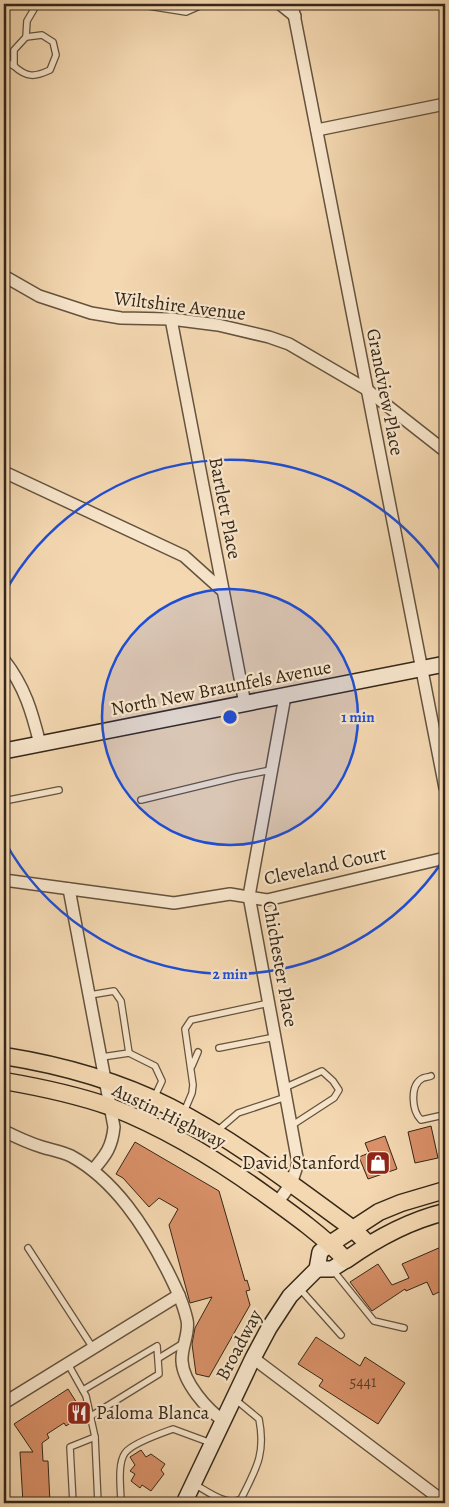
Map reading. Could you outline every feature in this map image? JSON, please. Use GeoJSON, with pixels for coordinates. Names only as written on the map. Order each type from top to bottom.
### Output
{"type":"FeatureCollection","features":[{"type":"Feature","properties":{"kind":"main road","name":"Austin Highway"},"geometry":{"type":"LineString","coordinates":[[4,1056],[84,1074],[154,1100],[183,1114],[215,1132],[291,1184],[353,1229],[368,1244]]}},
{"type":"Feature","properties":{"kind":"main road","name":"Austin Highway"},"geometry":{"type":"LineString","coordinates":[[4,1081],[77,1097],[112,1108],[198,1150],[230,1169],[330,1244],[339,1264]]}},
{"type":"Feature","properties":{"kind":"main road","name":"Broadway"},"geometry":{"type":"LineString","coordinates":[[330,1244],[379,1212],[401,1203],[445,1190]]}},
{"type":"Feature","properties":{"kind":"main road"},"geometry":{"type":"LineString","coordinates":[[339,1264],[385,1234],[445,1212]]}},
{"type":"Feature","properties":{"kind":"street"},"geometry":{"type":"LineString","coordinates":[[280,4],[295,16]]}},
{"type":"Feature","properties":{"kind":"street","name":"Grandview Place"},"geometry":{"type":"LineString","coordinates":[[292,4],[445,788]]}},
{"type":"Feature","properties":{"kind":"street"},"geometry":{"type":"LineString","coordinates":[[317,130],[445,104]]}},
{"type":"Feature","properties":{"kind":"street","name":"Wiltshire Avenue"},"geometry":{"type":"LineString","coordinates":[[4,276],[39,296],[90,313],[121,318],[171,319],[218,325],[269,337],[302,350],[366,389],[445,451]]}},
{"type":"Feature","properties":{"kind":"street","name":"Bartlett Place"},"geometry":{"type":"LineString","coordinates":[[171,319],[246,704]]}},
{"type":"Feature","properties":{"kind":"street"},"geometry":{"type":"LineString","coordinates":[[4,472],[184,556],[223,591]]}},
{"type":"Feature","properties":{"kind":"street"},"geometry":{"type":"LineString","coordinates":[[4,660],[16,676],[30,705],[40,744]]}},
{"type":"Feature","properties":{"kind":"street","name":"North New Braunfels Avenue"},"geometry":{"type":"LineString","coordinates":[[4,751],[445,664]]}},
{"type":"Feature","properties":{"kind":"street","name":"Chichester Place"},"geometry":{"type":"LineString","coordinates":[[277,1203],[291,1184],[298,1163],[249,896],[284,696]]}},
{"type":"Feature","properties":{"kind":"street","name":"Cleveland Court"},"geometry":{"type":"LineString","coordinates":[[4,880],[174,904],[230,894],[267,900],[445,858]]}},
{"type":"Feature","properties":{"kind":"street"},"geometry":{"type":"LineString","coordinates":[[69,890],[112,1108],[114,1128],[113,1143],[93,1170]]}},
{"type":"Feature","properties":{"kind":"street"},"geometry":{"type":"LineString","coordinates":[[4,1131],[24,1141],[69,1155],[93,1170],[137,1219],[153,1243],[179,1295],[187,1321],[186,1341],[182,1360],[185,1377],[204,1404],[224,1421]]}},
{"type":"Feature","properties":{"kind":"street","name":"Broadway"},"geometry":{"type":"LineString","coordinates":[[184,1503],[269,1328],[290,1296],[317,1269],[320,1252],[330,1244]]}},
{"type":"Feature","properties":{"kind":"street"},"geometry":{"type":"LineString","coordinates":[[317,1269],[339,1264]]}},
{"type":"Feature","properties":{"kind":"street"},"geometry":{"type":"LineString","coordinates":[[4,1402],[179,1295]]}},
{"type":"Feature","properties":{"kind":"street"},"geometry":{"type":"LineString","coordinates":[[253,1358],[435,1495],[445,1500]]}},
{"type":"Feature","properties":{"kind":"lane"},"geometry":{"type":"LineString","coordinates":[[14,66],[14,50],[26,37],[27,21],[37,4]]}},
{"type":"Feature","properties":{"kind":"lane"},"geometry":{"type":"LineString","coordinates":[[136,4],[186,12],[204,4]]}},
{"type":"Feature","properties":{"kind":"lane"},"geometry":{"type":"LineString","coordinates":[[4,61],[21,72],[36,76],[50,70],[56,55],[53,42],[42,35],[26,37]]}},
{"type":"Feature","properties":{"kind":"lane"},"geometry":{"type":"LineString","coordinates":[[140,800],[272,770]]}},
{"type":"Feature","properties":{"kind":"lane"},"geometry":{"type":"LineString","coordinates":[[4,801],[59,790]]}},
{"type":"Feature","properties":{"kind":"lane"},"geometry":{"type":"LineString","coordinates":[[90,995],[114,991],[121,1001],[129,1053]]}},
{"type":"Feature","properties":{"kind":"lane"},"geometry":{"type":"LineString","coordinates":[[183,1114],[192,1094],[193,1085],[185,1029],[192,1020],[269,1003]]}},
{"type":"Feature","properties":{"kind":"lane"},"geometry":{"type":"LineString","coordinates":[[219,1048],[275,1037]]}},
{"type":"Feature","properties":{"kind":"lane"},"geometry":{"type":"LineString","coordinates":[[192,1068],[198,1052]]}},
{"type":"Feature","properties":{"kind":"lane"},"geometry":{"type":"LineString","coordinates":[[102,1057],[129,1053],[155,1066],[162,1081],[154,1100]]}},
{"type":"Feature","properties":{"kind":"lane"},"geometry":{"type":"LineString","coordinates":[[215,1132],[238,1113],[285,1092],[322,1071],[339,1090],[334,1098],[291,1126]]}},
{"type":"Feature","properties":{"kind":"lane"},"geometry":{"type":"LineString","coordinates":[[431,1076],[422,1079],[415,1087],[413,1099],[417,1116],[421,1120],[439,1116]]}},
{"type":"Feature","properties":{"kind":"lane"},"geometry":{"type":"LineString","coordinates":[[28,1248],[93,1348]]}},
{"type":"Feature","properties":{"kind":"lane"},"geometry":{"type":"LineString","coordinates":[[339,1264],[374,1321],[404,1328]]}},
{"type":"Feature","properties":{"kind":"lane"},"geometry":{"type":"LineString","coordinates":[[299,1287],[341,1335]]}},
{"type":"Feature","properties":{"kind":"lane"},"geometry":{"type":"LineString","coordinates":[[159,1358],[186,1341]]}},
{"type":"Feature","properties":{"kind":"lane"},"geometry":{"type":"LineString","coordinates":[[83,1390],[157,1346],[159,1374],[91,1416]]}},
{"type":"Feature","properties":{"kind":"lane"},"geometry":{"type":"LineString","coordinates":[[68,1363],[86,1396],[91,1416],[95,1437],[98,1503]]}},
{"type":"Feature","properties":{"kind":"lane"},"geometry":{"type":"LineString","coordinates":[[194,1484],[226,1500],[235,1502],[241,1499],[260,1460],[262,1448],[260,1419],[234,1398]]}},
{"type":"Feature","properties":{"kind":"lane"},"geometry":{"type":"LineString","coordinates":[[121,1503],[120,1468],[125,1453],[138,1444],[173,1429],[213,1444]]}},
{"type":"Feature","properties":{"kind":"lane"},"geometry":{"type":"LineString","coordinates":[[73,1503],[70,1447],[95,1437]]}},
{"type":"Feature","properties":{"kind":"building"},"geometry":{"type":"Polygon","coordinates":[[[431,1126],[438,1158],[415,1163],[408,1132],[431,1126]]]}},
{"type":"Feature","properties":{"kind":"building","name":"David Stanford"},"geometry":{"type":"Polygon","coordinates":[[[385,1136],[397,1169],[368,1179],[359,1157],[369,1153],[365,1143],[385,1136]]]}},
{"type":"Feature","properties":{"kind":"building"},"geometry":{"type":"Polygon","coordinates":[[[135,1142],[219,1191],[245,1281],[247,1280],[250,1290],[246,1291],[250,1305],[209,1377],[196,1374],[192,1344],[195,1328],[212,1297],[190,1303],[169,1225],[178,1209],[159,1198],[149,1207],[123,1178],[116,1174],[135,1142]]]}},
{"type":"Feature","properties":{"kind":"building"},"geometry":{"type":"Polygon","coordinates":[[[441,1247],[445,1256],[445,1289],[433,1295],[427,1282],[406,1291],[405,1289],[372,1311],[350,1282],[378,1264],[392,1285],[409,1278],[402,1264],[441,1247]]]}},
{"type":"Feature","properties":{"kind":"building"},"geometry":{"type":"Polygon","coordinates":[[[316,1337],[360,1366],[365,1357],[405,1383],[378,1424],[319,1386],[323,1380],[298,1364],[316,1337]]]}},
{"type":"Feature","properties":{"kind":"building"},"geometry":{"type":"Polygon","coordinates":[[[68,1389],[84,1414],[66,1426],[64,1423],[47,1434],[49,1438],[42,1443],[43,1461],[48,1461],[50,1503],[23,1503],[20,1452],[33,1452],[14,1424],[68,1389]]]}},
{"type":"Feature","properties":{"kind":"building"},"geometry":{"type":"Polygon","coordinates":[[[141,1450],[146,1457],[151,1454],[165,1464],[161,1470],[164,1474],[151,1491],[142,1485],[140,1488],[131,1481],[135,1474],[130,1471],[135,1465],[130,1457],[141,1450]]]}},
{"type":"Feature","properties":{"kind":"place","name":"David Stanford"},"geometry":{"type":"Point","coordinates":[378,1163]}},
{"type":"Feature","properties":{"kind":"place","name":"Paloma Blanca"},"geometry":{"type":"Point","coordinates":[79,1413]}}]}
